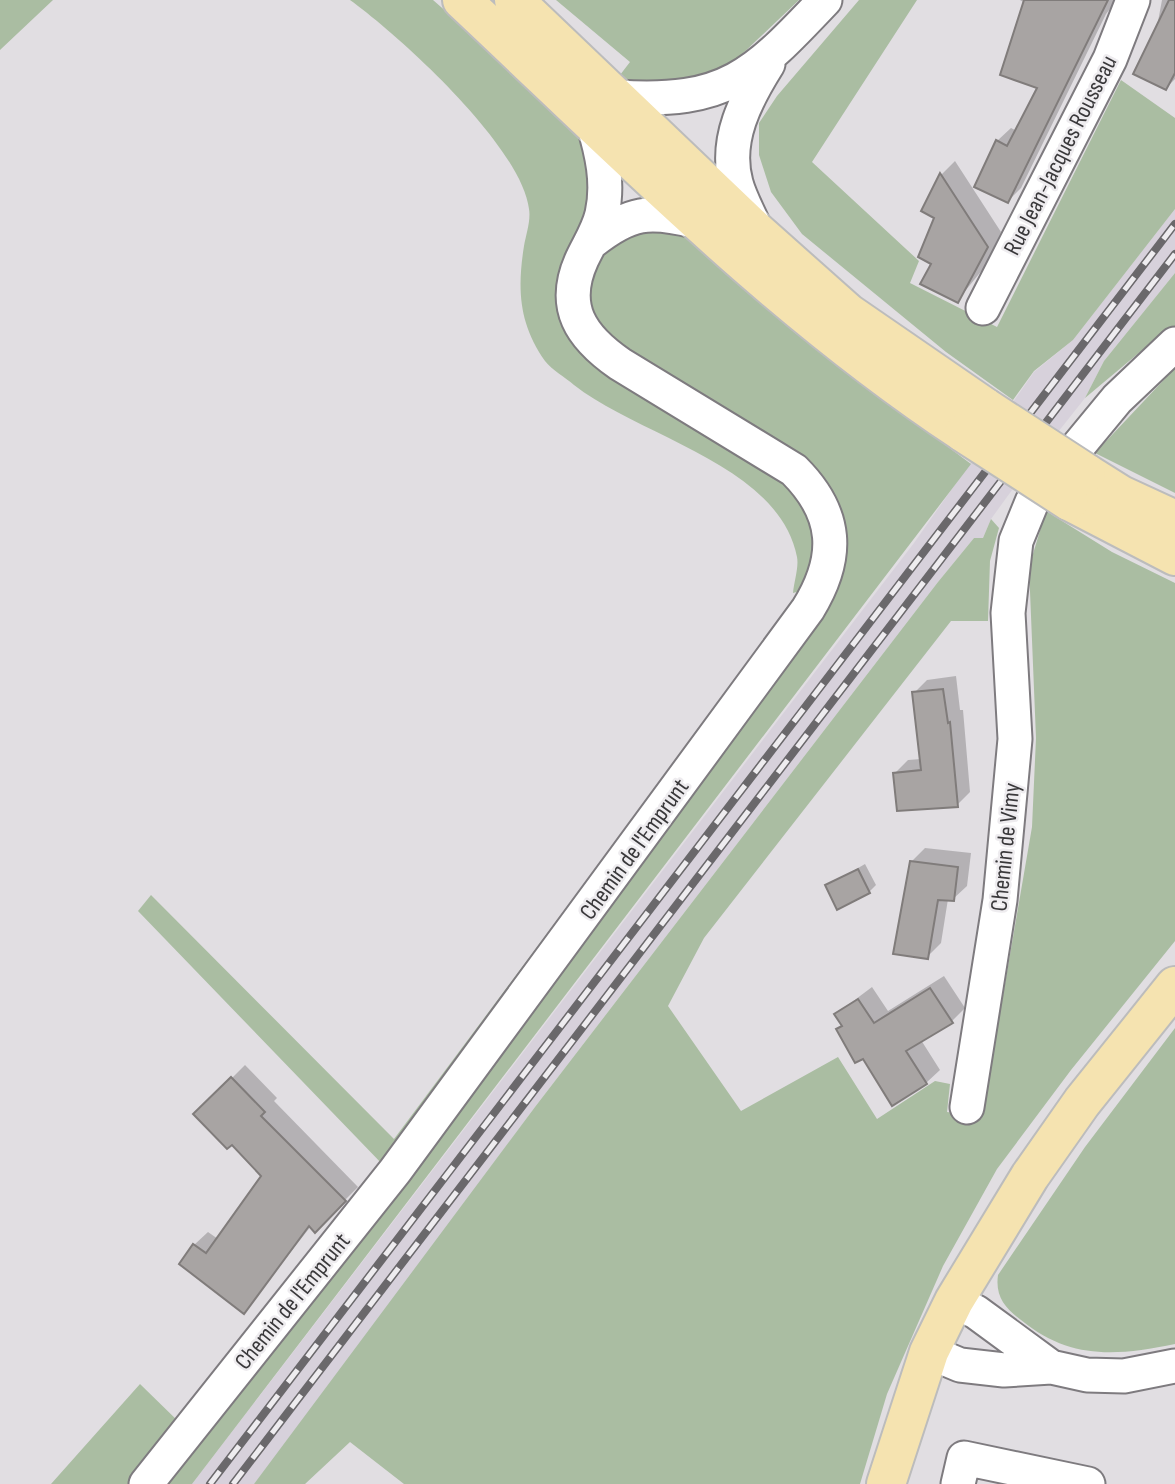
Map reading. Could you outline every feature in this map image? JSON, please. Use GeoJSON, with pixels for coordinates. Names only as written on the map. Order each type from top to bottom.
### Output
{"type":"FeatureCollection","features":[{"type":"Feature","properties":{"kind":"main road"},"geometry":{"type":"LineString","coordinates":[[462,0],[606,110],[757,232],[975,420]]}},
{"type":"Feature","properties":{"kind":"main road"},"geometry":{"type":"LineString","coordinates":[[513,0],[606,110],[694,222],[833,340],[975,420],[1078,487],[1175,556]]}},
{"type":"Feature","properties":{"kind":"main road"},"geometry":{"type":"LineString","coordinates":[[1078,487],[1121,495],[1175,520]]}},
{"type":"Feature","properties":{"kind":"main road"},"geometry":{"type":"LineString","coordinates":[[886,1484],[929,1352],[954,1301],[1030,1176],[1074,1113],[1175,986]]}},
{"type":"Feature","properties":{"kind":"street"},"geometry":{"type":"LineString","coordinates":[[757,232],[735,181],[734,134],[751,92],[773,56],[825,0]]}},
{"type":"Feature","properties":{"kind":"street","name":"Rue Jean-Jacques Rousseau"},"geometry":{"type":"LineString","coordinates":[[983,308],[1110,59],[1133,0]]}},
{"type":"Feature","properties":{"kind":"street"},"geometry":{"type":"LineString","coordinates":[[606,110],[696,95],[739,80],[773,56]]}},
{"type":"Feature","properties":{"kind":"street","name":"Chemin de l'Emprunt"},"geometry":{"type":"LineString","coordinates":[[146,1484],[318,1271],[603,892],[808,609],[830,565],[831,549],[823,510],[807,482],[794,470],[620,364],[598,349],[582,330],[574,308],[573,290],[583,257],[593,241],[602,216],[605,194],[601,150],[606,110]]}},
{"type":"Feature","properties":{"kind":"street"},"geometry":{"type":"LineString","coordinates":[[593,241],[612,226],[642,214],[662,213],[694,222]]}},
{"type":"Feature","properties":{"kind":"street","name":"Chemin de Vimy"},"geometry":{"type":"LineString","coordinates":[[967,1107],[1000,900],[1016,739],[1009,585],[1016,541],[1032,502],[1117,399],[1175,344]]}},
{"type":"Feature","properties":{"kind":"street"},"geometry":{"type":"LineString","coordinates":[[954,1301],[976,1312],[1051,1367]]}},
{"type":"Feature","properties":{"kind":"street"},"geometry":{"type":"LineString","coordinates":[[929,1352],[960,1365],[1004,1370],[1051,1367],[1087,1375],[1124,1376],[1175,1366]]}},
{"type":"Feature","properties":{"kind":"street"},"geometry":{"type":"LineString","coordinates":[[958,1484],[964,1458],[1088,1484]]}},
{"type":"Feature","properties":{"kind":"shaded area"},"geometry":{"type":"Polygon","coordinates":[[[1175,209],[1175,273],[1104,361],[1085,398],[1012,490],[991,519],[983,538],[974,538],[938,582],[535,1107],[323,1396],[254,1484],[192,1484],[914,543],[1034,372],[1073,340],[1175,209]]]}},
{"type":"Feature","properties":{"kind":"green space"},"geometry":{"type":"Polygon","coordinates":[[[0,0],[53,0],[0,50],[0,0]]]}},
{"type":"Feature","properties":{"kind":"green space"},"geometry":{"type":"Polygon","coordinates":[[[350,0],[433,0],[505,63],[576,132],[589,161],[591,195],[562,310],[784,475],[804,504],[814,527],[815,553],[811,588],[793,593],[797,557],[785,525],[764,499],[736,476],[704,456],[602,404],[545,361],[530,334],[522,306],[522,262],[529,209],[521,183],[505,155],[456,95],[398,39],[350,0]]]}},
{"type":"Feature","properties":{"kind":"green space"},"geometry":{"type":"Polygon","coordinates":[[[556,0],[799,0],[737,59],[700,84],[642,88],[620,75],[630,62],[556,0]]]}},
{"type":"Feature","properties":{"kind":"green space"},"geometry":{"type":"Polygon","coordinates":[[[859,0],[917,0],[812,162],[919,261],[910,283],[997,327],[1121,80],[1175,118],[1175,209],[1073,340],[1034,371],[1013,400],[946,352],[802,234],[771,192],[759,155],[759,123],[777,96],[859,0]]]}},
{"type":"Feature","properties":{"kind":"green space"},"geometry":{"type":"Polygon","coordinates":[[[633,226],[685,235],[794,332],[971,464],[192,1484],[155,1484],[267,1349],[843,530],[589,321],[586,290],[594,266],[633,226]]]}},
{"type":"Feature","properties":{"kind":"green space"},"geometry":{"type":"Polygon","coordinates":[[[1175,273],[1175,326],[1165,331],[1085,398],[1104,361],[1175,273]]]}},
{"type":"Feature","properties":{"kind":"green space"},"geometry":{"type":"Polygon","coordinates":[[[1175,368],[1175,493],[1095,453],[1175,368]]]}},
{"type":"Feature","properties":{"kind":"green space"},"geometry":{"type":"Polygon","coordinates":[[[1046,511],[1112,552],[1175,583],[1175,941],[1071,1070],[997,1169],[943,1266],[887,1394],[860,1484],[404,1484],[350,1442],[305,1484],[254,1484],[535,1107],[938,582],[974,538],[983,538],[991,519],[999,528],[990,561],[988,621],[951,621],[704,938],[668,1006],[741,1111],[838,1057],[877,1119],[935,1081],[950,1084],[947,1112],[982,1117],[1032,827],[1036,738],[1029,567],[1046,511]]]}},
{"type":"Feature","properties":{"kind":"green space"},"geometry":{"type":"Polygon","coordinates":[[[759,649],[385,1167],[138,911],[151,895],[394,1139],[759,649]]]}},
{"type":"Feature","properties":{"kind":"green space"},"geometry":{"type":"Polygon","coordinates":[[[1175,1028],[1175,1344],[1133,1351],[1094,1352],[1057,1342],[1039,1333],[1006,1306],[998,1289],[998,1275],[1085,1147],[1175,1028]]]}},
{"type":"Feature","properties":{"kind":"green space"},"geometry":{"type":"Polygon","coordinates":[[[140,1384],[181,1424],[133,1484],[51,1484],[140,1384]]]}},
{"type":"Feature","properties":{"kind":"building"},"geometry":{"type":"Polygon","coordinates":[[[1024,0],[1108,0],[1008,203],[974,187],[996,140],[1007,146],[1037,88],[1000,75],[1024,0]]]}},
{"type":"Feature","properties":{"kind":"building"},"geometry":{"type":"Polygon","coordinates":[[[1169,0],[1175,0],[1175,73],[1166,90],[1133,74],[1169,0]]]}},
{"type":"Feature","properties":{"kind":"building"},"geometry":{"type":"Polygon","coordinates":[[[940,173],[988,247],[958,303],[920,284],[931,264],[918,257],[934,218],[921,211],[940,173]]]}},
{"type":"Feature","properties":{"kind":"building"},"geometry":{"type":"Polygon","coordinates":[[[943,689],[948,723],[950,722],[958,807],[897,811],[893,773],[921,770],[912,692],[943,689]]]}},
{"type":"Feature","properties":{"kind":"building"},"geometry":{"type":"Polygon","coordinates":[[[910,861],[958,867],[954,901],[938,900],[928,959],[893,954],[910,861]]]}},
{"type":"Feature","properties":{"kind":"building"},"geometry":{"type":"Polygon","coordinates":[[[858,869],[870,893],[837,910],[825,885],[858,869]]]}},
{"type":"Feature","properties":{"kind":"building"},"geometry":{"type":"Polygon","coordinates":[[[930,988],[953,1023],[906,1051],[927,1084],[892,1106],[863,1059],[855,1063],[836,1029],[842,1026],[834,1014],[858,999],[874,1023],[930,988]]]}},
{"type":"Feature","properties":{"kind":"building"},"geometry":{"type":"Polygon","coordinates":[[[231,1077],[265,1112],[261,1116],[346,1201],[315,1233],[309,1226],[244,1314],[179,1264],[193,1244],[206,1253],[261,1176],[232,1145],[227,1149],[193,1114],[231,1077]]]}},
{"type":"Feature","properties":{"kind":"railway"},"geometry":{"type":"LineString","coordinates":[[210,1484],[1175,224]]}},
{"type":"Feature","properties":{"kind":"railway"},"geometry":{"type":"LineString","coordinates":[[233,1484],[1175,254]]}}]}
